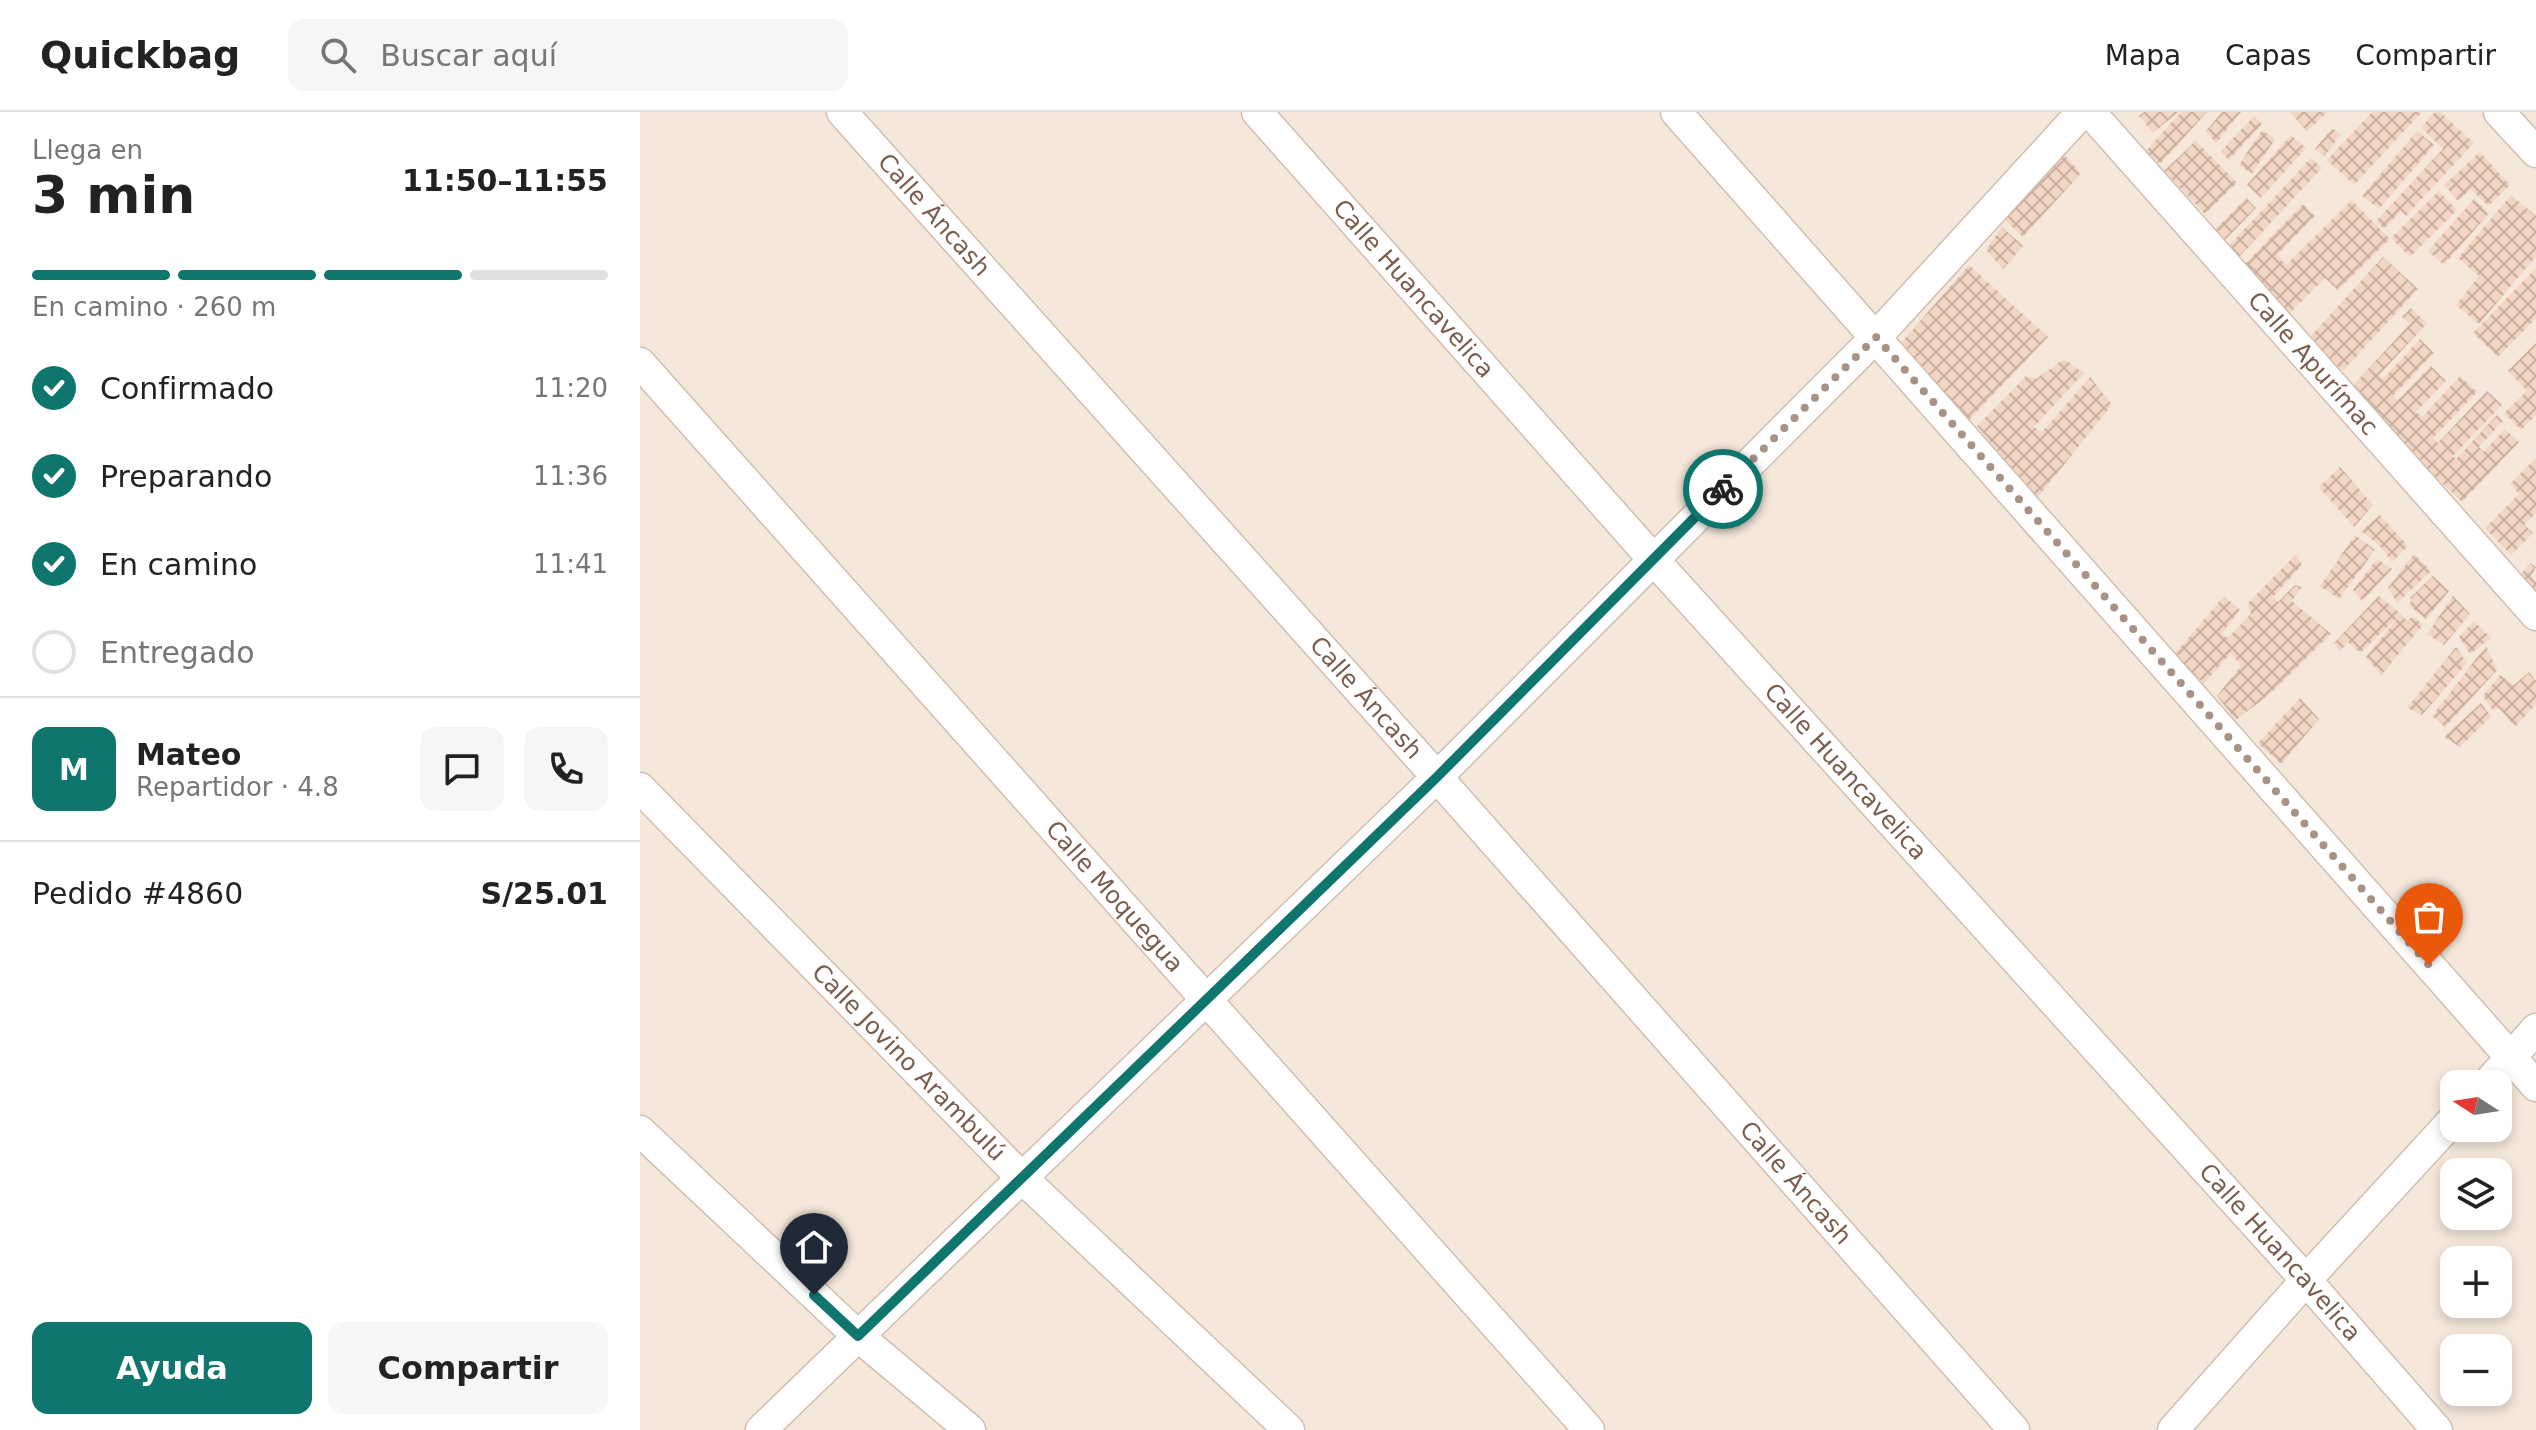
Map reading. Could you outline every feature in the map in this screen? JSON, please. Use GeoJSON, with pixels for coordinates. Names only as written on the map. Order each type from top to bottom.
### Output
{"type":"FeatureCollection","features":[{"type":"Feature","properties":{"kind":"street","name":"Calle Áncash"},"geometry":{"type":"LineString","coordinates":[[842,112],[1437,777],[2014,1430]]}},
{"type":"Feature","properties":{"kind":"street","name":"Calle Huancavelica"},"geometry":{"type":"LineString","coordinates":[[1257,112],[1653,559],[2306,1280],[2437,1430]]}},
{"type":"Feature","properties":{"kind":"street"},"geometry":{"type":"LineString","coordinates":[[1676,112],[2536,1086]]}},
{"type":"Feature","properties":{"kind":"street"},"geometry":{"type":"LineString","coordinates":[[761,1430],[1437,777],[1876,337],[2082,112]]}},
{"type":"Feature","properties":{"kind":"street","name":"Calle Apurímac"},"geometry":{"type":"LineString","coordinates":[[2090,112],[2536,615]]}},
{"type":"Feature","properties":{"kind":"street"},"geometry":{"type":"LineString","coordinates":[[2499,112],[2536,152]]}},
{"type":"Feature","properties":{"kind":"street","name":"Calle Moquegua"},"geometry":{"type":"LineString","coordinates":[[640,363],[1589,1430]]}},
{"type":"Feature","properties":{"kind":"street","name":"Calle Jovino Arambulú"},"geometry":{"type":"LineString","coordinates":[[640,788],[1022,1178],[1289,1430]]}},
{"type":"Feature","properties":{"kind":"street"},"geometry":{"type":"LineString","coordinates":[[2500,1070],[2536,1029]]}},
{"type":"Feature","properties":{"kind":"street"},"geometry":{"type":"LineString","coordinates":[[640,1131],[858,1336],[970,1430]]}},
{"type":"Feature","properties":{"kind":"street"},"geometry":{"type":"LineString","coordinates":[[2173,1430],[2440,1134]]}},
{"type":"Feature","properties":{"kind":"shaded area"},"geometry":{"type":"Polygon","coordinates":[[[640,112],[2536,112],[2536,1430],[640,1430],[640,112]]]}},
{"type":"Feature","properties":{"kind":"building"},"geometry":{"type":"Polygon","coordinates":[[[2144,112],[2178,112],[2153,133],[2139,116],[2144,112]]]}},
{"type":"Feature","properties":{"kind":"building"},"geometry":{"type":"Polygon","coordinates":[[[2181,112],[2207,112],[2160,164],[2146,151],[2181,112]]]}},
{"type":"Feature","properties":{"kind":"building"},"geometry":{"type":"Polygon","coordinates":[[[2222,112],[2241,112],[2216,143],[2206,131],[2222,112]]]}},
{"type":"Feature","properties":{"kind":"building"},"geometry":{"type":"Polygon","coordinates":[[[2290,112],[2328,112],[2307,131],[2290,112]]]}},
{"type":"Feature","properties":{"kind":"building"},"geometry":{"type":"Polygon","coordinates":[[[2372,112],[2422,112],[2354,185],[2327,160],[2372,112]]]}},
{"type":"Feature","properties":{"kind":"building"},"geometry":{"type":"Polygon","coordinates":[[[2435,112],[2440,112],[2474,143],[2406,216],[2401,211],[2384,229],[2376,221],[2443,149],[2421,127],[2435,112]]]}},
{"type":"Feature","properties":{"kind":"building"},"geometry":{"type":"Polygon","coordinates":[[[2254,116],[2262,124],[2229,160],[2220,152],[2254,116]]]}},
{"type":"Feature","properties":{"kind":"building"},"geometry":{"type":"Polygon","coordinates":[[[2332,128],[2341,135],[2324,156],[2315,149],[2332,128]]]}},
{"type":"Feature","properties":{"kind":"building"},"geometry":{"type":"Polygon","coordinates":[[[2262,130],[2275,139],[2252,174],[2239,165],[2262,130]]]}},
{"type":"Feature","properties":{"kind":"building"},"geometry":{"type":"Polygon","coordinates":[[[2417,131],[2434,145],[2379,209],[2362,196],[2417,131]]]}},
{"type":"Feature","properties":{"kind":"building"},"geometry":{"type":"Polygon","coordinates":[[[2291,135],[2306,148],[2261,198],[2247,185],[2291,135]]]}},
{"type":"Feature","properties":{"kind":"building"},"geometry":{"type":"Polygon","coordinates":[[[2196,141],[2237,183],[2205,214],[2164,171],[2196,141]]]}},
{"type":"Feature","properties":{"kind":"building"},"geometry":{"type":"Polygon","coordinates":[[[2480,152],[2510,185],[2488,206],[2471,189],[2458,201],[2444,185],[2480,152]]]}},
{"type":"Feature","properties":{"kind":"building"},"geometry":{"type":"Polygon","coordinates":[[[2062,153],[2081,173],[2023,237],[2002,217],[2062,153]]]}},
{"type":"Feature","properties":{"kind":"building"},"geometry":{"type":"Polygon","coordinates":[[[2311,158],[2322,168],[2237,259],[2226,249],[2311,158]]]}},
{"type":"Feature","properties":{"kind":"building"},"geometry":{"type":"Polygon","coordinates":[[[2439,191],[2457,210],[2410,257],[2391,238],[2439,191]]]}},
{"type":"Feature","properties":{"kind":"building"},"geometry":{"type":"Polygon","coordinates":[[[2511,195],[2536,216],[2536,256],[2479,324],[2456,305],[2479,276],[2458,258],[2511,195]]]}},
{"type":"Feature","properties":{"kind":"building"},"geometry":{"type":"Polygon","coordinates":[[[2246,198],[2256,208],[2222,243],[2212,233],[2246,198]]]}},
{"type":"Feature","properties":{"kind":"building"},"geometry":{"type":"Polygon","coordinates":[[[2474,199],[2489,213],[2444,265],[2428,251],[2474,199]]]}},
{"type":"Feature","properties":{"kind":"building"},"geometry":{"type":"Polygon","coordinates":[[[2352,200],[2390,239],[2338,290],[2325,278],[2289,314],[2242,267],[2303,204],[2315,216],[2277,255],[2286,265],[2352,200]]]}},
{"type":"Feature","properties":{"kind":"building"},"geometry":{"type":"Polygon","coordinates":[[[2002,227],[2023,246],[2003,269],[1986,250],[2002,227]]]}},
{"type":"Feature","properties":{"kind":"building"},"geometry":{"type":"Polygon","coordinates":[[[2383,257],[2418,289],[2343,371],[2308,339],[2383,257]]]}},
{"type":"Feature","properties":{"kind":"building"},"geometry":{"type":"Polygon","coordinates":[[[1969,265],[2048,337],[1969,420],[1901,343],[1969,265]]]}},
{"type":"Feature","properties":{"kind":"building"},"geometry":{"type":"Polygon","coordinates":[[[2536,268],[2536,318],[2498,357],[2473,333],[2536,268]]]}},
{"type":"Feature","properties":{"kind":"building"},"geometry":{"type":"Polygon","coordinates":[[[2411,308],[2427,323],[2379,375],[2383,379],[2420,339],[2434,353],[2393,396],[2398,400],[2431,366],[2446,381],[2416,412],[2422,417],[2460,376],[2477,392],[2433,438],[2438,443],[2487,391],[2502,405],[2453,456],[2456,459],[2497,415],[2503,421],[2479,447],[2483,452],[2505,429],[2519,442],[2462,502],[2347,392],[2410,324],[2402,317],[2411,308]]]}},
{"type":"Feature","properties":{"kind":"building"},"geometry":{"type":"Polygon","coordinates":[[[2536,343],[2536,415],[2521,430],[2504,413],[2527,391],[2508,371],[2536,343]]]}},
{"type":"Feature","properties":{"kind":"building"},"geometry":{"type":"Polygon","coordinates":[[[2064,359],[2084,373],[2034,427],[2042,432],[2090,377],[2112,405],[2037,498],[1977,426],[2026,376],[2036,379],[2064,359]]]}},
{"type":"Feature","properties":{"kind":"building"},"geometry":{"type":"Polygon","coordinates":[[[2536,458],[2536,513],[2524,525],[2533,533],[2511,555],[2485,528],[2519,494],[2510,484],[2536,458]]]}},
{"type":"Feature","properties":{"kind":"building"},"geometry":{"type":"Polygon","coordinates":[[[2340,467],[2373,505],[2354,527],[2319,487],[2340,467]]]}},
{"type":"Feature","properties":{"kind":"building"},"geometry":{"type":"Polygon","coordinates":[[[2380,515],[2408,546],[2392,562],[2381,547],[2361,531],[2380,515]]]}},
{"type":"Feature","properties":{"kind":"building"},"geometry":{"type":"Polygon","coordinates":[[[2355,535],[2375,550],[2339,599],[2320,586],[2355,535]]]}},
{"type":"Feature","properties":{"kind":"building"},"geometry":{"type":"Polygon","coordinates":[[[2296,554],[2302,565],[2273,597],[2278,602],[2295,585],[2302,587],[2292,601],[2331,634],[2271,693],[2236,720],[2217,696],[2241,666],[2231,653],[2204,683],[2174,655],[2224,596],[2240,610],[2221,634],[2228,638],[2251,614],[2247,604],[2296,554]]]}},
{"type":"Feature","properties":{"kind":"building"},"geometry":{"type":"Polygon","coordinates":[[[2414,554],[2431,571],[2397,603],[2388,588],[2414,554]]]}},
{"type":"Feature","properties":{"kind":"building"},"geometry":{"type":"Polygon","coordinates":[[[2377,559],[2392,569],[2362,601],[2353,590],[2377,559]]]}},
{"type":"Feature","properties":{"kind":"building"},"geometry":{"type":"Polygon","coordinates":[[[2530,563],[2536,567],[2531,577],[2536,582],[2536,593],[2521,574],[2530,563]]]}},
{"type":"Feature","properties":{"kind":"building"},"geometry":{"type":"Polygon","coordinates":[[[2433,576],[2449,591],[2426,619],[2411,607],[2410,598],[2433,576]]]}},
{"type":"Feature","properties":{"kind":"building"},"geometry":{"type":"Polygon","coordinates":[[[2379,596],[2401,614],[2360,653],[2348,642],[2340,651],[2334,643],[2379,596]]]}},
{"type":"Feature","properties":{"kind":"building"},"geometry":{"type":"Polygon","coordinates":[[[2453,596],[2470,614],[2444,645],[2427,634],[2453,596]]]}},
{"type":"Feature","properties":{"kind":"building"},"geometry":{"type":"Polygon","coordinates":[[[2401,614],[2406,620],[2414,617],[2423,625],[2381,675],[2366,657],[2401,614]]]}},
{"type":"Feature","properties":{"kind":"building"},"geometry":{"type":"Polygon","coordinates":[[[2474,621],[2491,638],[2470,654],[2459,637],[2474,621]]]}},
{"type":"Feature","properties":{"kind":"building"},"geometry":{"type":"Polygon","coordinates":[[[2486,646],[2497,670],[2445,727],[2432,716],[2486,646]]]}},
{"type":"Feature","properties":{"kind":"building"},"geometry":{"type":"Polygon","coordinates":[[[2456,647],[2467,663],[2422,715],[2407,708],[2456,647]]]}},
{"type":"Feature","properties":{"kind":"building"},"geometry":{"type":"Polygon","coordinates":[[[2529,672],[2536,681],[2536,704],[2515,727],[2499,708],[2493,710],[2483,696],[2500,675],[2514,685],[2529,672]]]}},
{"type":"Feature","properties":{"kind":"building"},"geometry":{"type":"Polygon","coordinates":[[[2300,698],[2319,719],[2281,764],[2258,743],[2300,698]]]}},
{"type":"Feature","properties":{"kind":"building"},"geometry":{"type":"Polygon","coordinates":[[[2481,703],[2491,717],[2460,747],[2444,737],[2481,703]]]}},
{"type":"Feature","properties":{"kind":"way so far"},"geometry":{"type":"LineString","coordinates":[[1723,489],[1876,337],[2429,965]]}},
{"type":"Feature","properties":{"kind":"route"},"geometry":{"type":"LineString","coordinates":[[814,1295],[858,1336],[1437,777],[1723,489]]}}]}
